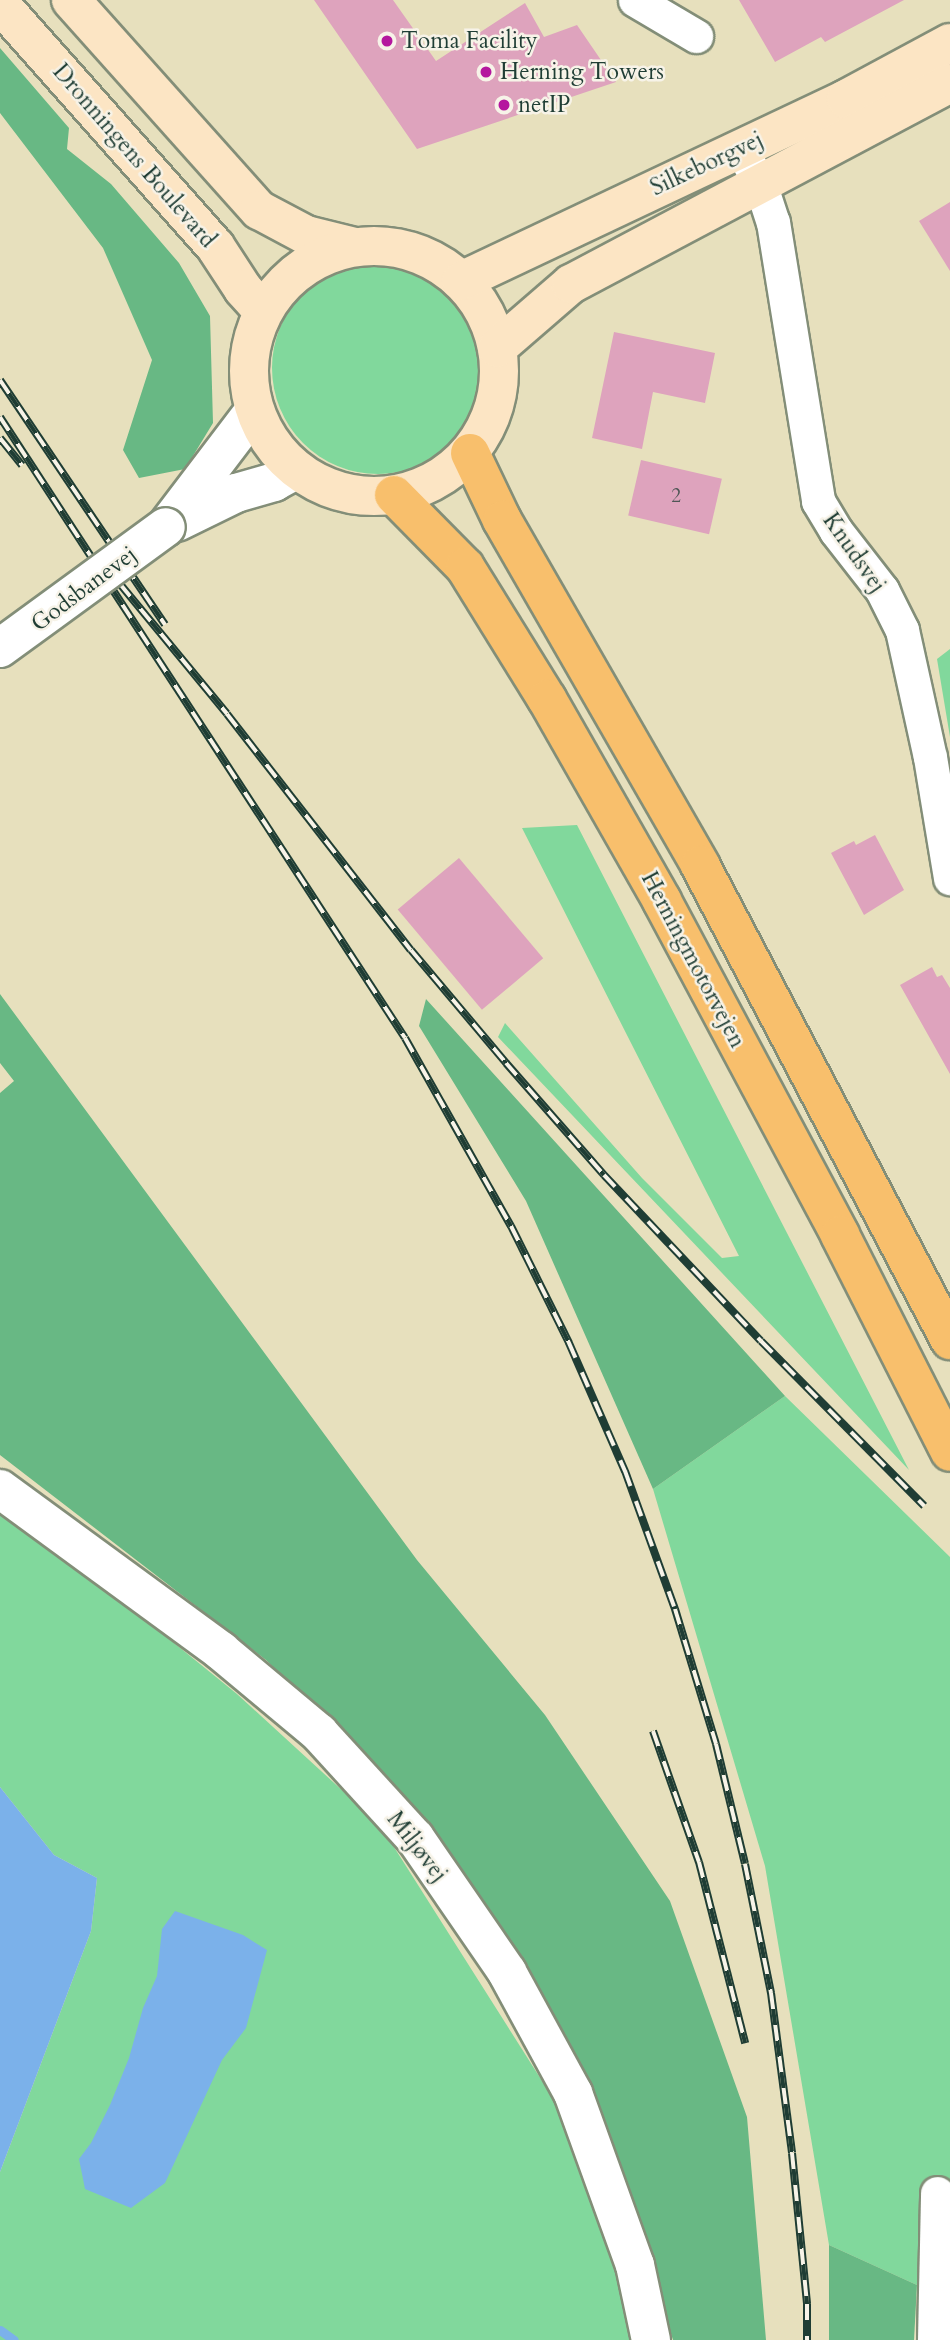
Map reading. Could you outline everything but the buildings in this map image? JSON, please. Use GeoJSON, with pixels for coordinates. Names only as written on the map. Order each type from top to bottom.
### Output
{"type":"FeatureCollection","features":[{"type":"Feature","properties":{"kind":"highway"},"geometry":{"type":"LineString","coordinates":[[470,453],[502,520],[700,865],[950,1340]]}},
{"type":"Feature","properties":{"kind":"highway","name":"Herningmotorvejen"},"geometry":{"type":"LineString","coordinates":[[394,495],[464,567],[547,699],[663,901],[840,1235],[950,1452]]}},
{"type":"Feature","properties":{"kind":"main road"},"geometry":{"type":"LineString","coordinates":[[71,0],[260,210],[306,235],[355,247]]}},
{"type":"Feature","properties":{"kind":"main road","name":"Dronningens Boulevard"},"geometry":{"type":"LineString","coordinates":[[0,4],[215,246],[243,289],[263,311]]}},
{"type":"Feature","properties":{"kind":"main road","name":"Silkeborgvej"},"geometry":{"type":"LineString","coordinates":[[461,281],[846,99],[950,43]]}},
{"type":"Feature","properties":{"kind":"main road","name":"Silkeborgvej"},"geometry":{"type":"LineString","coordinates":[[497,348],[571,284],[700,214],[761,186],[950,83]]}},
{"type":"Feature","properties":{"kind":"main road"},"geometry":{"type":"LineString","coordinates":[[374,246],[412,252],[430,259],[461,281],[484,312],[497,348],[498,392],[492,414],[470,453],[448,473],[422,487],[394,495],[368,497],[342,493],[318,484],[296,470],[271,444],[254,411],[249,366],[251,343],[263,311],[286,280],[318,258],[355,247],[374,246]]}},
{"type":"Feature","properties":{"kind":"street"},"geometry":{"type":"LineString","coordinates":[[635,0],[696,36]]}},
{"type":"Feature","properties":{"kind":"street","name":"Knudsvej"},"geometry":{"type":"LineString","coordinates":[[741,148],[761,186],[773,222],[818,501],[836,531],[883,590],[902,630],[930,757],[950,878]]}},
{"type":"Feature","properties":{"kind":"street","name":"Godsbanevej"},"geometry":{"type":"LineString","coordinates":[[166,527],[254,411]]}},
{"type":"Feature","properties":{"kind":"street","name":"Godsbanevej"},"geometry":{"type":"LineString","coordinates":[[0,648],[166,527],[236,493],[274,482],[296,470]]}},
{"type":"Feature","properties":{"kind":"street","name":"Miljøvej"},"geometry":{"type":"LineString","coordinates":[[0,1489],[221,1651],[319,1733],[415,1838],[507,1972],[573,2093],[635,2265],[651,2340]]}},
{"type":"Feature","properties":{"kind":"street"},"geometry":{"type":"LineString","coordinates":[[934,2340],[937,2193]]}},
{"type":"Feature","properties":{"kind":"green space"},"geometry":{"type":"Polygon","coordinates":[[[0,48],[69,128],[67,149],[111,184],[179,263],[210,316],[213,423],[185,469],[139,478],[123,450],[152,360],[103,248],[0,113],[0,48]]]}},
{"type":"Feature","properties":{"kind":"green space"},"geometry":{"type":"Polygon","coordinates":[[[378,262],[399,264],[418,270],[453,293],[476,328],[482,347],[482,389],[476,408],[453,443],[418,466],[399,472],[378,474],[357,472],[338,466],[303,443],[280,408],[274,389],[272,368],[274,347],[280,328],[303,293],[338,270],[357,264],[378,262]]]}},
{"type":"Feature","properties":{"kind":"green space"},"geometry":{"type":"Polygon","coordinates":[[[950,649],[950,737],[937,659],[950,649]]]}},
{"type":"Feature","properties":{"kind":"green space"},"geometry":{"type":"Polygon","coordinates":[[[577,825],[909,1470],[498,1037],[505,1023],[642,1178],[722,1258],[739,1256],[522,828],[577,825]]]}},
{"type":"Feature","properties":{"kind":"green space"},"geometry":{"type":"Polygon","coordinates":[[[0,994],[417,1560],[545,1715],[670,1901],[747,2117],[766,2340],[673,2340],[591,2082],[405,1798],[266,1660],[0,1455],[0,1093],[14,1081],[0,1063],[0,994]]]}},
{"type":"Feature","properties":{"kind":"green space"},"geometry":{"type":"Polygon","coordinates":[[[426,999],[785,1396],[653,1489],[526,1201],[419,1026],[426,999]]]}},
{"type":"Feature","properties":{"kind":"green space"},"geometry":{"type":"Polygon","coordinates":[[[785,1396],[950,1557],[950,2262],[917,2285],[829,2245],[765,1866],[653,1489],[785,1396]]]}},
{"type":"Feature","properties":{"kind":"green space"},"geometry":{"type":"Polygon","coordinates":[[[0,1502],[237,1694],[380,1825],[563,2114],[642,2340],[0,2340],[0,2172],[91,1931],[97,1878],[54,1855],[0,1787],[0,1502]]]}},
{"type":"Feature","properties":{"kind":"green space"},"geometry":{"type":"Polygon","coordinates":[[[829,2245],[917,2285],[914,2340],[829,2340],[829,2245]]]}},
{"type":"Feature","properties":{"kind":"water"},"geometry":{"type":"Polygon","coordinates":[[[0,1787],[54,1855],[97,1878],[91,1931],[0,2172],[0,1787]]]}},
{"type":"Feature","properties":{"kind":"water"},"geometry":{"type":"Polygon","coordinates":[[[175,1911],[243,1935],[267,1950],[246,2028],[222,2060],[165,2183],[131,2208],[85,2189],[79,2159],[91,2143],[110,2105],[129,2058],[143,2008],[157,1976],[162,1929],[175,1911]]]}},
{"type":"Feature","properties":{"kind":"waterway"},"geometry":{"type":"LineString","coordinates":[[0,2330],[14,2340]]}},
{"type":"Feature","properties":{"kind":"railway"},"geometry":{"type":"LineString","coordinates":[[0,380],[165,625]]}},
{"type":"Feature","properties":{"kind":"railway"},"geometry":{"type":"LineString","coordinates":[[0,417],[405,1038],[511,1226],[569,1343],[625,1471],[675,1609],[716,1744],[745,1864],[771,1993],[792,2153],[807,2304],[807,2340]]}},
{"type":"Feature","properties":{"kind":"railway"},"geometry":{"type":"LineString","coordinates":[[0,438],[22,465]]}},
{"type":"Feature","properties":{"kind":"railway"},"geometry":{"type":"LineString","coordinates":[[120,584],[227,714],[411,950],[506,1063],[604,1175],[761,1341],[924,1506]]}},
{"type":"Feature","properties":{"kind":"railway"},"geometry":{"type":"LineString","coordinates":[[653,1731],[699,1862],[745,2043]]}},
{"type":"Feature","properties":{"kind":"place","name":"Toma Facility"},"geometry":{"type":"Point","coordinates":[387,41]}},
{"type":"Feature","properties":{"kind":"place","name":"Herning Towers"},"geometry":{"type":"Point","coordinates":[486,72]}},
{"type":"Feature","properties":{"kind":"place","name":"netIP"},"geometry":{"type":"Point","coordinates":[504,105]}}]}
